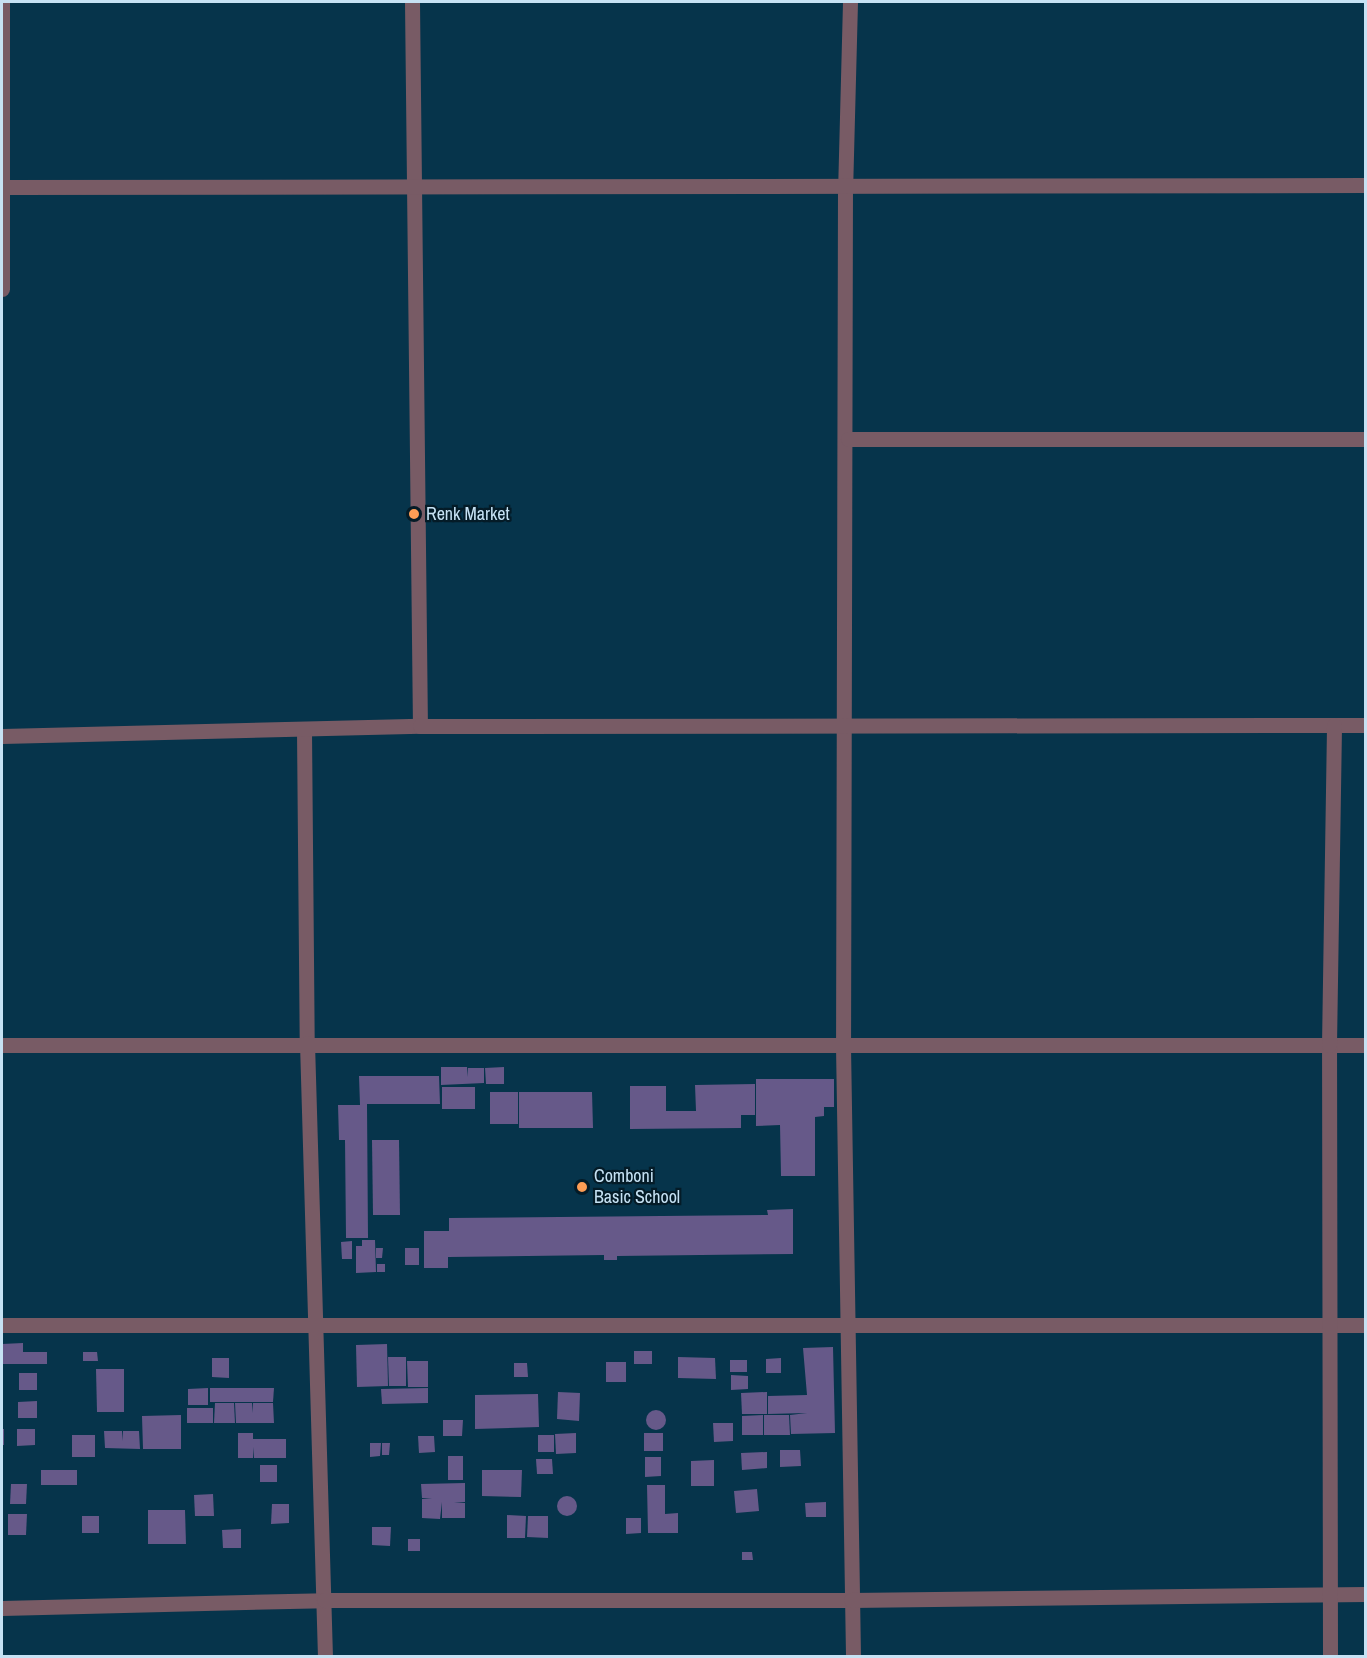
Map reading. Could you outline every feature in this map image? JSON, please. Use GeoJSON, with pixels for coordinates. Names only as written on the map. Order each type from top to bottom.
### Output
{"type":"FeatureCollection","features":[{"type":"Feature","properties":{"kind":"street"},"geometry":{"type":"LineString","coordinates":[[2,2],[2,289]]}},
{"type":"Feature","properties":{"kind":"street"},"geometry":{"type":"LineString","coordinates":[[412,2],[420,726]]}},
{"type":"Feature","properties":{"kind":"street"},"geometry":{"type":"LineString","coordinates":[[850,2],[845,187],[848,439],[843,1046],[853,1656]]}},
{"type":"Feature","properties":{"kind":"street"},"geometry":{"type":"LineString","coordinates":[[2,187],[415,189],[1365,185]]}},
{"type":"Feature","properties":{"kind":"street"},"geometry":{"type":"LineString","coordinates":[[848,439],[1365,439]]}},
{"type":"Feature","properties":{"kind":"street"},"geometry":{"type":"LineString","coordinates":[[1330,1656],[1329,1045],[1334,725]]}},
{"type":"Feature","properties":{"kind":"street"},"geometry":{"type":"LineString","coordinates":[[2,736],[420,726],[844,728],[1365,725]]}},
{"type":"Feature","properties":{"kind":"street"},"geometry":{"type":"LineString","coordinates":[[304,730],[307,1043],[325,1656]]}},
{"type":"Feature","properties":{"kind":"street"},"geometry":{"type":"LineString","coordinates":[[2,1045],[307,1043],[843,1046],[1365,1045]]}},
{"type":"Feature","properties":{"kind":"street"},"geometry":{"type":"LineString","coordinates":[[2,1325],[316,1327],[846,1324],[1365,1325]]}},
{"type":"Feature","properties":{"kind":"street"},"geometry":{"type":"LineString","coordinates":[[2,1608],[324,1600],[852,1600],[1365,1594]]}},
{"type":"Feature","properties":{"kind":"building"},"geometry":{"type":"Polygon","coordinates":[[[441,1067],[467,1067],[468,1077],[468,1068],[484,1068],[484,1083],[441,1085],[441,1067]]]}},
{"type":"Feature","properties":{"kind":"building"},"geometry":{"type":"Polygon","coordinates":[[[504,1067],[504,1084],[486,1084],[485,1068],[504,1067]]]}},
{"type":"Feature","properties":{"kind":"building"},"geometry":{"type":"Polygon","coordinates":[[[359,1076],[439,1076],[440,1104],[367,1104],[368,1238],[346,1238],[345,1140],[339,1140],[338,1105],[360,1105],[359,1076]]]}},
{"type":"Feature","properties":{"kind":"building"},"geometry":{"type":"Polygon","coordinates":[[[756,1079],[834,1079],[834,1107],[824,1107],[824,1116],[815,1117],[815,1176],[781,1176],[780,1125],[756,1126],[756,1079]]]}},
{"type":"Feature","properties":{"kind":"building"},"geometry":{"type":"Polygon","coordinates":[[[755,1084],[755,1115],[741,1115],[741,1128],[630,1129],[630,1086],[666,1086],[666,1111],[696,1111],[695,1085],[755,1084]]]}},
{"type":"Feature","properties":{"kind":"building"},"geometry":{"type":"Polygon","coordinates":[[[442,1087],[475,1087],[475,1109],[442,1109],[442,1087]]]}},
{"type":"Feature","properties":{"kind":"building"},"geometry":{"type":"Polygon","coordinates":[[[490,1092],[518,1092],[518,1124],[490,1124],[490,1092]]]}},
{"type":"Feature","properties":{"kind":"building"},"geometry":{"type":"Polygon","coordinates":[[[519,1092],[592,1092],[593,1128],[519,1128],[519,1092]]]}},
{"type":"Feature","properties":{"kind":"building"},"geometry":{"type":"Polygon","coordinates":[[[372,1140],[399,1140],[400,1215],[373,1215],[372,1140]]]}},
{"type":"Feature","properties":{"kind":"building"},"geometry":{"type":"Polygon","coordinates":[[[793,1209],[793,1254],[617,1256],[617,1260],[604,1260],[604,1255],[448,1257],[448,1268],[424,1268],[424,1231],[449,1231],[449,1218],[768,1215],[767,1210],[793,1209]]]}},
{"type":"Feature","properties":{"kind":"building"},"geometry":{"type":"Polygon","coordinates":[[[362,1240],[375,1240],[376,1272],[356,1273],[356,1246],[362,1246],[362,1240]]]}},
{"type":"Feature","properties":{"kind":"building"},"geometry":{"type":"Polygon","coordinates":[[[352,1241],[352,1259],[342,1259],[341,1242],[352,1241]]]}},
{"type":"Feature","properties":{"kind":"building"},"geometry":{"type":"Polygon","coordinates":[[[376,1248],[383,1248],[382,1258],[376,1258],[376,1248]]]}},
{"type":"Feature","properties":{"kind":"building"},"geometry":{"type":"Polygon","coordinates":[[[405,1248],[419,1248],[419,1265],[405,1265],[405,1248]]]}},
{"type":"Feature","properties":{"kind":"building"},"geometry":{"type":"Polygon","coordinates":[[[377,1264],[385,1264],[385,1272],[377,1272],[377,1264]]]}},
{"type":"Feature","properties":{"kind":"building"},"geometry":{"type":"Polygon","coordinates":[[[23,1343],[23,1352],[47,1352],[47,1364],[2,1364],[2,1344],[23,1343]]]}},
{"type":"Feature","properties":{"kind":"building"},"geometry":{"type":"Polygon","coordinates":[[[387,1344],[388,1386],[357,1387],[356,1345],[387,1344]]]}},
{"type":"Feature","properties":{"kind":"building"},"geometry":{"type":"Polygon","coordinates":[[[833,1347],[835,1433],[791,1434],[790,1415],[807,1413],[768,1414],[768,1396],[807,1395],[803,1348],[833,1347]]]}},
{"type":"Feature","properties":{"kind":"building"},"geometry":{"type":"Polygon","coordinates":[[[634,1351],[652,1351],[652,1364],[634,1364],[634,1351]]]}},
{"type":"Feature","properties":{"kind":"building"},"geometry":{"type":"Polygon","coordinates":[[[83,1352],[97,1352],[98,1361],[83,1361],[83,1352]]]}},
{"type":"Feature","properties":{"kind":"building"},"geometry":{"type":"Polygon","coordinates":[[[388,1357],[406,1357],[406,1386],[389,1386],[388,1357]]]}},
{"type":"Feature","properties":{"kind":"building"},"geometry":{"type":"Polygon","coordinates":[[[678,1357],[715,1358],[716,1379],[678,1378],[678,1357]]]}},
{"type":"Feature","properties":{"kind":"building"},"geometry":{"type":"Polygon","coordinates":[[[212,1358],[229,1358],[229,1378],[212,1377],[212,1358]]]}},
{"type":"Feature","properties":{"kind":"building"},"geometry":{"type":"Polygon","coordinates":[[[781,1358],[781,1373],[766,1373],[766,1359],[781,1358]]]}},
{"type":"Feature","properties":{"kind":"building"},"geometry":{"type":"Polygon","coordinates":[[[730,1360],[747,1360],[747,1372],[730,1372],[730,1360]]]}},
{"type":"Feature","properties":{"kind":"building"},"geometry":{"type":"Polygon","coordinates":[[[407,1361],[428,1361],[428,1387],[408,1387],[407,1361]]]}},
{"type":"Feature","properties":{"kind":"building"},"geometry":{"type":"Polygon","coordinates":[[[606,1362],[626,1362],[626,1382],[606,1382],[606,1362]]]}},
{"type":"Feature","properties":{"kind":"building"},"geometry":{"type":"Polygon","coordinates":[[[514,1363],[527,1363],[528,1377],[514,1377],[514,1363]]]}},
{"type":"Feature","properties":{"kind":"building"},"geometry":{"type":"Polygon","coordinates":[[[96,1369],[124,1369],[124,1412],[97,1412],[96,1369]]]}},
{"type":"Feature","properties":{"kind":"building"},"geometry":{"type":"Polygon","coordinates":[[[19,1373],[37,1373],[37,1390],[19,1390],[19,1373]]]}},
{"type":"Feature","properties":{"kind":"building"},"geometry":{"type":"Polygon","coordinates":[[[731,1375],[748,1376],[748,1389],[731,1390],[731,1375]]]}},
{"type":"Feature","properties":{"kind":"building"},"geometry":{"type":"Polygon","coordinates":[[[208,1388],[208,1405],[188,1405],[188,1389],[208,1388]]]}},
{"type":"Feature","properties":{"kind":"building"},"geometry":{"type":"Polygon","coordinates":[[[210,1388],[274,1388],[273,1402],[210,1402],[210,1388]]]}},
{"type":"Feature","properties":{"kind":"building"},"geometry":{"type":"Polygon","coordinates":[[[428,1388],[428,1403],[382,1404],[381,1389],[428,1388]]]}},
{"type":"Feature","properties":{"kind":"building"},"geometry":{"type":"Polygon","coordinates":[[[558,1392],[580,1393],[579,1421],[557,1419],[558,1392]]]}},
{"type":"Feature","properties":{"kind":"building"},"geometry":{"type":"Polygon","coordinates":[[[767,1392],[767,1414],[742,1414],[741,1393],[767,1392]]]}},
{"type":"Feature","properties":{"kind":"building"},"geometry":{"type":"Polygon","coordinates":[[[538,1394],[539,1427],[475,1429],[475,1395],[538,1394]]]}},
{"type":"Feature","properties":{"kind":"building"},"geometry":{"type":"Polygon","coordinates":[[[37,1401],[37,1418],[18,1418],[18,1402],[37,1401]]]}},
{"type":"Feature","properties":{"kind":"building"},"geometry":{"type":"Polygon","coordinates":[[[215,1403],[234,1403],[235,1423],[214,1423],[215,1403]]]}},
{"type":"Feature","properties":{"kind":"building"},"geometry":{"type":"Polygon","coordinates":[[[235,1403],[252,1403],[252,1413],[253,1403],[273,1403],[274,1423],[236,1423],[235,1403]]]}},
{"type":"Feature","properties":{"kind":"building"},"geometry":{"type":"Polygon","coordinates":[[[187,1408],[213,1408],[213,1423],[187,1423],[187,1408]]]}},
{"type":"Feature","properties":{"kind":"building"},"geometry":{"type":"Polygon","coordinates":[[[656,1410],[663,1413],[666,1420],[663,1427],[656,1430],[649,1427],[646,1420],[649,1413],[656,1410]]]}},
{"type":"Feature","properties":{"kind":"building"},"geometry":{"type":"Polygon","coordinates":[[[181,1415],[181,1449],[143,1449],[142,1416],[181,1415]]]}},
{"type":"Feature","properties":{"kind":"building"},"geometry":{"type":"Polygon","coordinates":[[[763,1415],[763,1435],[742,1435],[742,1416],[763,1415]]]}},
{"type":"Feature","properties":{"kind":"building"},"geometry":{"type":"Polygon","coordinates":[[[764,1415],[789,1415],[790,1435],[764,1435],[764,1415]]]}},
{"type":"Feature","properties":{"kind":"building"},"geometry":{"type":"Polygon","coordinates":[[[443,1420],[463,1420],[462,1436],[443,1436],[443,1420]]]}},
{"type":"Feature","properties":{"kind":"building"},"geometry":{"type":"Polygon","coordinates":[[[713,1423],[733,1423],[733,1441],[714,1442],[713,1423]]]}},
{"type":"Feature","properties":{"kind":"building"},"geometry":{"type":"Polygon","coordinates":[[[2,1429],[4,1429],[4,1445],[2,1445],[2,1429]]]}},
{"type":"Feature","properties":{"kind":"building"},"geometry":{"type":"Polygon","coordinates":[[[17,1429],[35,1429],[35,1445],[17,1446],[17,1429]]]}},
{"type":"Feature","properties":{"kind":"building"},"geometry":{"type":"Polygon","coordinates":[[[104,1431],[122,1431],[123,1441],[123,1431],[139,1431],[140,1449],[105,1448],[104,1431]]]}},
{"type":"Feature","properties":{"kind":"building"},"geometry":{"type":"Polygon","coordinates":[[[238,1433],[253,1433],[253,1439],[286,1439],[286,1458],[254,1458],[254,1447],[253,1458],[238,1458],[238,1433]]]}},
{"type":"Feature","properties":{"kind":"building"},"geometry":{"type":"Polygon","coordinates":[[[576,1433],[576,1453],[556,1454],[555,1434],[576,1433]]]}},
{"type":"Feature","properties":{"kind":"building"},"geometry":{"type":"Polygon","coordinates":[[[644,1433],[663,1433],[663,1451],[644,1451],[644,1433]]]}},
{"type":"Feature","properties":{"kind":"building"},"geometry":{"type":"Polygon","coordinates":[[[72,1435],[95,1435],[95,1457],[72,1457],[72,1435]]]}},
{"type":"Feature","properties":{"kind":"building"},"geometry":{"type":"Polygon","coordinates":[[[538,1435],[554,1435],[554,1452],[538,1452],[538,1435]]]}},
{"type":"Feature","properties":{"kind":"building"},"geometry":{"type":"Polygon","coordinates":[[[418,1436],[434,1436],[435,1452],[419,1453],[418,1436]]]}},
{"type":"Feature","properties":{"kind":"building"},"geometry":{"type":"Polygon","coordinates":[[[370,1443],[381,1443],[380,1456],[370,1457],[370,1443]]]}},
{"type":"Feature","properties":{"kind":"building"},"geometry":{"type":"Polygon","coordinates":[[[382,1443],[390,1443],[389,1455],[382,1455],[382,1443]]]}},
{"type":"Feature","properties":{"kind":"building"},"geometry":{"type":"Polygon","coordinates":[[[780,1450],[800,1450],[801,1466],[780,1467],[780,1450]]]}},
{"type":"Feature","properties":{"kind":"building"},"geometry":{"type":"Polygon","coordinates":[[[767,1452],[767,1468],[742,1470],[741,1453],[767,1452]]]}},
{"type":"Feature","properties":{"kind":"building"},"geometry":{"type":"Polygon","coordinates":[[[448,1456],[463,1456],[463,1480],[448,1480],[448,1456]]]}},
{"type":"Feature","properties":{"kind":"building"},"geometry":{"type":"Polygon","coordinates":[[[645,1457],[661,1457],[661,1476],[645,1477],[645,1457]]]}},
{"type":"Feature","properties":{"kind":"building"},"geometry":{"type":"Polygon","coordinates":[[[536,1459],[552,1459],[553,1474],[537,1474],[536,1459]]]}},
{"type":"Feature","properties":{"kind":"building"},"geometry":{"type":"Polygon","coordinates":[[[714,1460],[714,1486],[691,1486],[691,1461],[714,1460]]]}},
{"type":"Feature","properties":{"kind":"building"},"geometry":{"type":"Polygon","coordinates":[[[260,1465],[277,1465],[277,1482],[260,1482],[260,1465]]]}},
{"type":"Feature","properties":{"kind":"building"},"geometry":{"type":"Polygon","coordinates":[[[41,1470],[77,1470],[77,1485],[41,1485],[41,1470]]]}},
{"type":"Feature","properties":{"kind":"building"},"geometry":{"type":"Polygon","coordinates":[[[482,1470],[522,1470],[521,1497],[482,1496],[482,1470]]]}},
{"type":"Feature","properties":{"kind":"building"},"geometry":{"type":"Polygon","coordinates":[[[465,1483],[465,1502],[454,1502],[465,1503],[465,1518],[442,1518],[442,1502],[440,1519],[422,1518],[422,1499],[432,1498],[422,1498],[421,1484],[465,1483]]]}},
{"type":"Feature","properties":{"kind":"building"},"geometry":{"type":"Polygon","coordinates":[[[11,1484],[27,1484],[26,1504],[10,1504],[11,1484]]]}},
{"type":"Feature","properties":{"kind":"building"},"geometry":{"type":"Polygon","coordinates":[[[647,1485],[665,1485],[665,1514],[678,1513],[678,1533],[648,1533],[647,1485]]]}},
{"type":"Feature","properties":{"kind":"building"},"geometry":{"type":"Polygon","coordinates":[[[757,1489],[759,1511],[736,1513],[734,1491],[757,1489]]]}},
{"type":"Feature","properties":{"kind":"building"},"geometry":{"type":"Polygon","coordinates":[[[213,1494],[214,1516],[195,1516],[194,1495],[213,1494]]]}},
{"type":"Feature","properties":{"kind":"building"},"geometry":{"type":"Polygon","coordinates":[[[567,1496],[574,1499],[577,1506],[574,1513],[567,1516],[560,1513],[557,1506],[560,1499],[567,1496]]]}},
{"type":"Feature","properties":{"kind":"building"},"geometry":{"type":"Polygon","coordinates":[[[826,1502],[826,1517],[806,1517],[805,1503],[826,1502]]]}},
{"type":"Feature","properties":{"kind":"building"},"geometry":{"type":"Polygon","coordinates":[[[272,1504],[289,1504],[289,1523],[271,1524],[272,1504]]]}},
{"type":"Feature","properties":{"kind":"building"},"geometry":{"type":"Polygon","coordinates":[[[148,1510],[185,1510],[186,1544],[148,1544],[148,1510]]]}},
{"type":"Feature","properties":{"kind":"building"},"geometry":{"type":"Polygon","coordinates":[[[8,1514],[27,1514],[26,1535],[8,1535],[8,1514]]]}},
{"type":"Feature","properties":{"kind":"building"},"geometry":{"type":"Polygon","coordinates":[[[507,1515],[526,1516],[525,1538],[507,1538],[507,1515]]]}},
{"type":"Feature","properties":{"kind":"building"},"geometry":{"type":"Polygon","coordinates":[[[82,1516],[99,1516],[99,1533],[82,1533],[82,1516]]]}},
{"type":"Feature","properties":{"kind":"building"},"geometry":{"type":"Polygon","coordinates":[[[528,1516],[548,1516],[548,1538],[527,1537],[528,1516]]]}},
{"type":"Feature","properties":{"kind":"building"},"geometry":{"type":"Polygon","coordinates":[[[626,1518],[641,1518],[641,1533],[626,1534],[626,1518]]]}},
{"type":"Feature","properties":{"kind":"building"},"geometry":{"type":"Polygon","coordinates":[[[372,1527],[391,1527],[390,1546],[372,1545],[372,1527]]]}},
{"type":"Feature","properties":{"kind":"building"},"geometry":{"type":"Polygon","coordinates":[[[241,1529],[241,1548],[223,1548],[222,1530],[241,1529]]]}},
{"type":"Feature","properties":{"kind":"building"},"geometry":{"type":"Polygon","coordinates":[[[408,1539],[420,1539],[420,1551],[408,1551],[408,1539]]]}},
{"type":"Feature","properties":{"kind":"building"},"geometry":{"type":"Polygon","coordinates":[[[742,1552],[752,1552],[753,1560],[742,1560],[742,1552]]]}},
{"type":"Feature","properties":{"kind":"place","name":"Renk Market"},"geometry":{"type":"Point","coordinates":[414,514]}},
{"type":"Feature","properties":{"kind":"place","name":"Comboni Basic School"},"geometry":{"type":"Point","coordinates":[582,1187]}}]}
